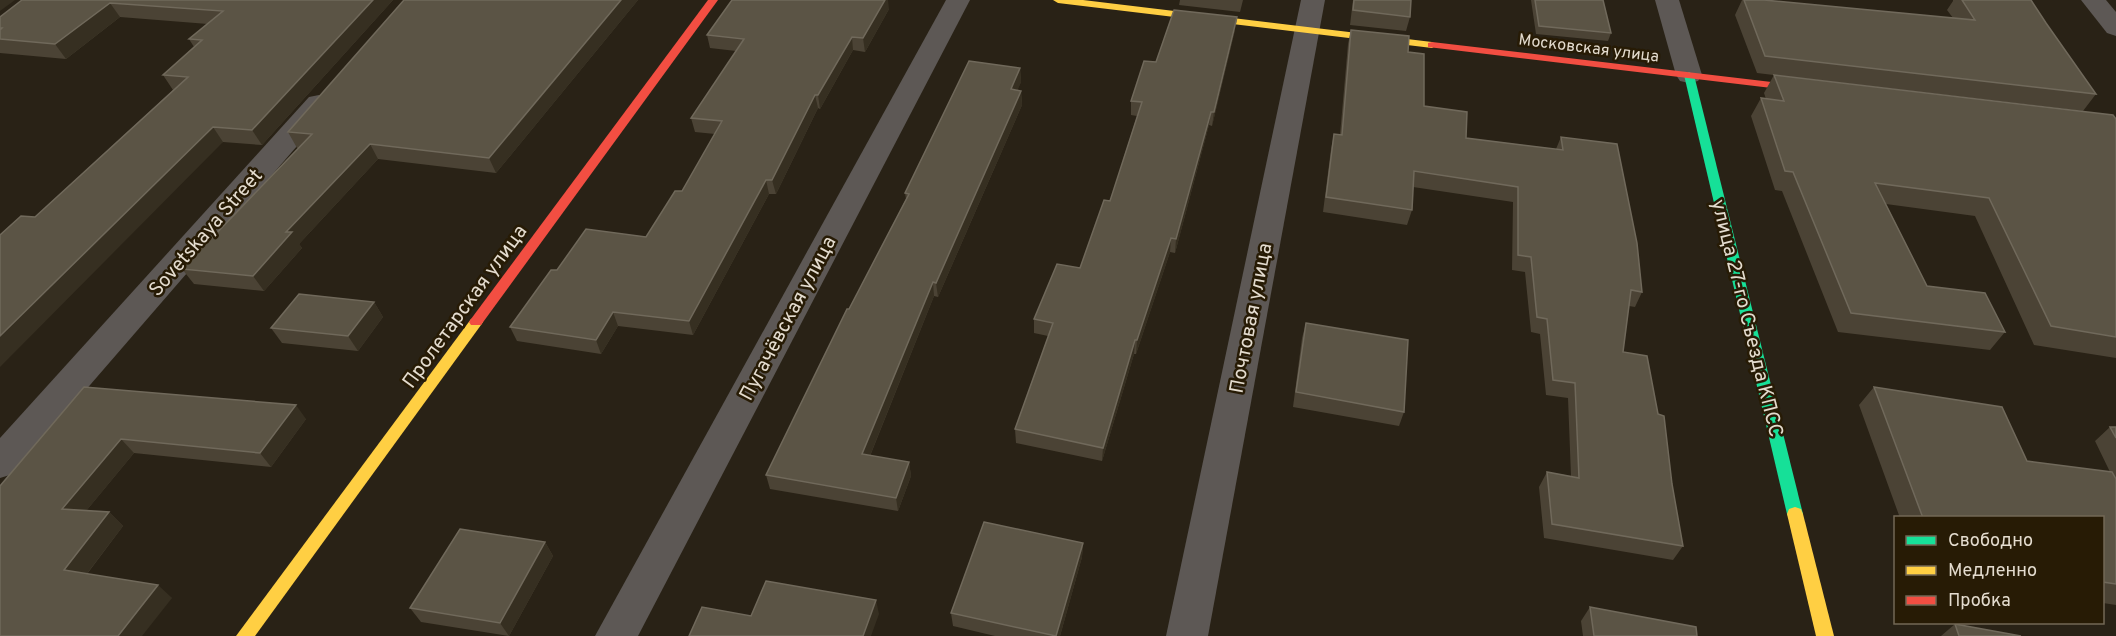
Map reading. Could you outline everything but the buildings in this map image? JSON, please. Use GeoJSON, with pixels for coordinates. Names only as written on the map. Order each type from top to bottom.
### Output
{"type":"FeatureCollection","features":[{"type":"Feature","properties":{"kind":"street","name":"Пролетарская улица"},"geometry":{"type":"LineString","coordinates":[[245,636],[713,0]]}},
{"type":"Feature","properties":{"kind":"street","name":"Пугачёвская улица"},"geometry":{"type":"LineString","coordinates":[[616,636],[958,0]]}},
{"type":"Feature","properties":{"kind":"street","name":"Московская улица"},"geometry":{"type":"LineString","coordinates":[[1058,0],[1310,15],[1689,75],[1831,92]]}},
{"type":"Feature","properties":{"kind":"street","name":"улица 27-го Съезда КПСС"},"geometry":{"type":"LineString","coordinates":[[1666,0],[1689,75],[1825,636]]}},
{"type":"Feature","properties":{"kind":"street"},"geometry":{"type":"LineString","coordinates":[[2093,0],[2116,28]]}},
{"type":"Feature","properties":{"kind":"street","name":"Почтовая улица"},"geometry":{"type":"LineString","coordinates":[[1187,636],[1310,15]]}},
{"type":"Feature","properties":{"kind":"street","name":"Sovetskaya Street"},"geometry":{"type":"LineString","coordinates":[[0,463],[339,80]]}},
{"type":"Feature","properties":{"kind":"traffic: fast"},"geometry":{"type":"LineString","coordinates":[[1689,75],[1795,514]]}},
{"type":"Feature","properties":{"kind":"traffic: slow"},"geometry":{"type":"LineString","coordinates":[[1058,0],[1432,45]]}},
{"type":"Feature","properties":{"kind":"traffic: slow"},"geometry":{"type":"LineString","coordinates":[[245,636],[476,322]]}},
{"type":"Feature","properties":{"kind":"traffic: slow"},"geometry":{"type":"LineString","coordinates":[[1795,514],[1825,636]]}},
{"type":"Feature","properties":{"kind":"traffic: jam"},"geometry":{"type":"LineString","coordinates":[[476,322],[713,0]]}},
{"type":"Feature","properties":{"kind":"traffic: jam"},"geometry":{"type":"LineString","coordinates":[[1432,45],[1813,90]]}}]}
